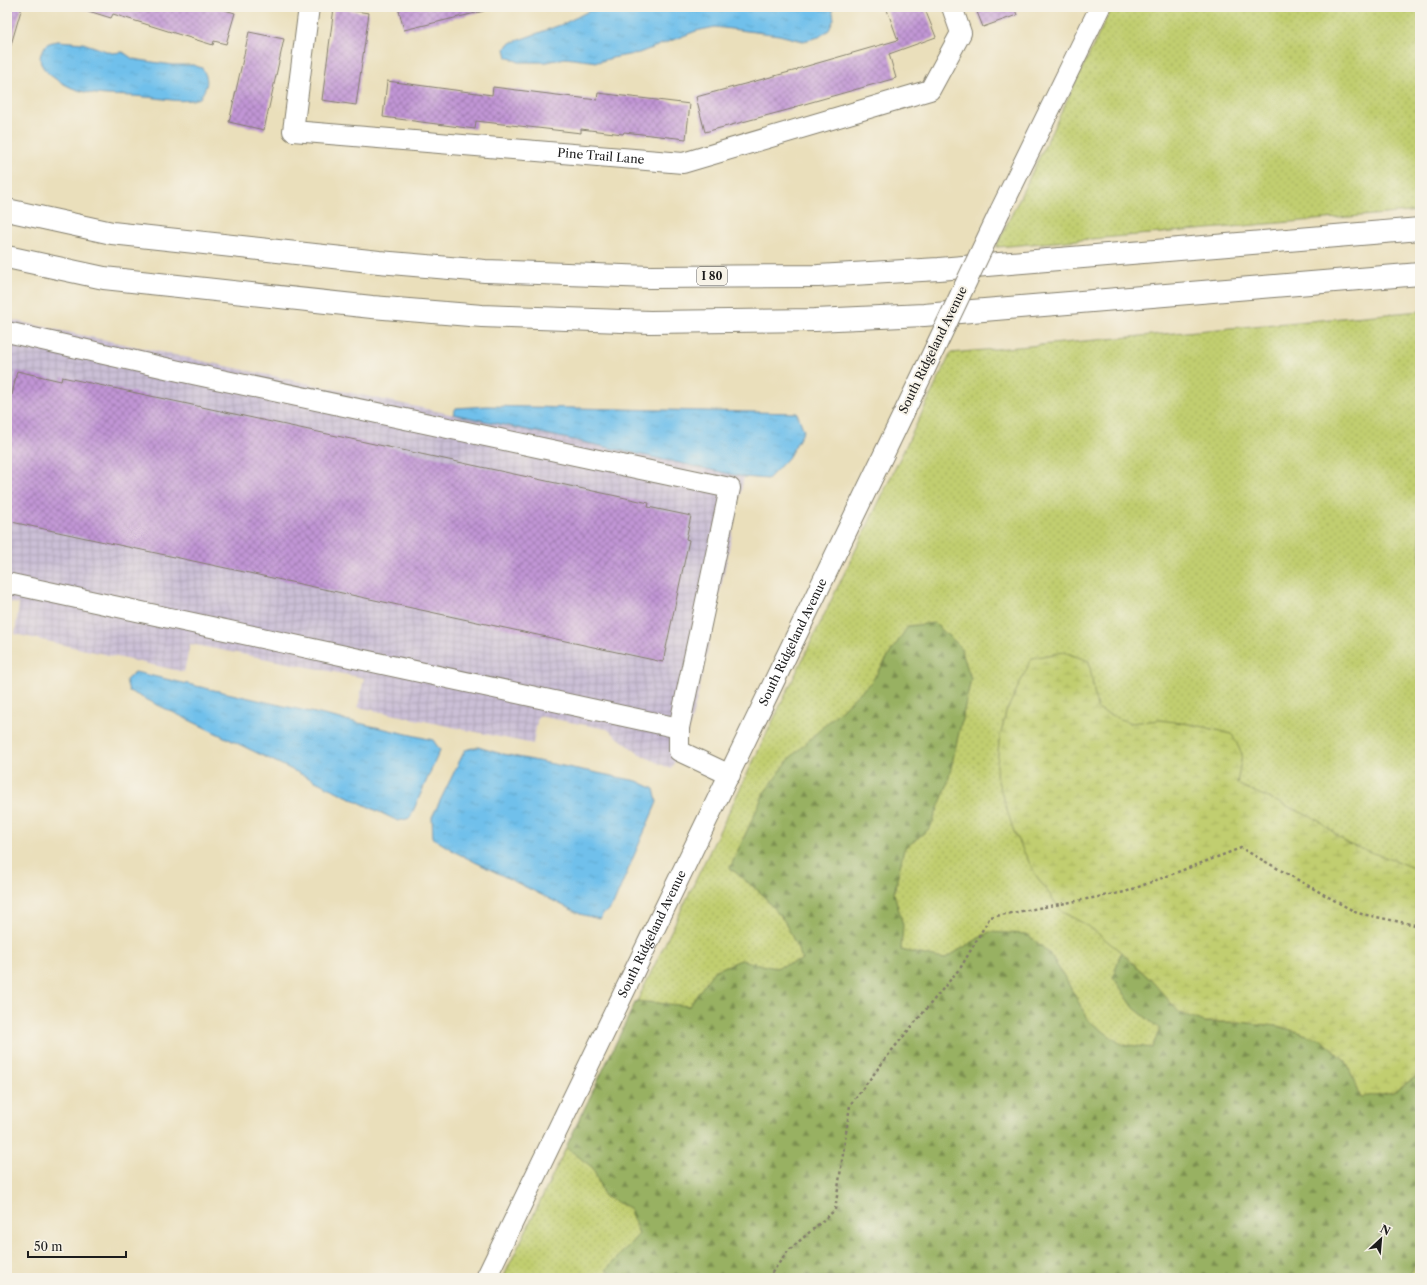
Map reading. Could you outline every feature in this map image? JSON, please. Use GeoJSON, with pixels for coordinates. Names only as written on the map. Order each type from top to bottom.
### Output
{"type":"FeatureCollection","features":[{"type":"Feature","properties":{"kind":"highway","name":"I 80"},"geometry":{"type":"LineString","coordinates":[[7,210],[112,232],[379,262],[485,271],[652,277],[818,276],[939,269],[1420,229]]}},
{"type":"Feature","properties":{"kind":"highway"},"geometry":{"type":"LineString","coordinates":[[7,257],[104,278],[372,307],[482,316],[650,322],[815,320],[924,315],[1420,274]]}},
{"type":"Feature","properties":{"kind":"street","name":"Pine Trail Lane"},"geometry":{"type":"LineString","coordinates":[[309,7],[293,131],[683,163],[930,90],[961,33],[952,7]]}},
{"type":"Feature","properties":{"kind":"street","name":"South Ridgeland Avenue"},"geometry":{"type":"LineString","coordinates":[[486,1278],[730,775],[1000,211],[1100,7]]}},
{"type":"Feature","properties":{"kind":"street"},"geometry":{"type":"LineString","coordinates":[[7,332],[179,371],[730,488],[679,728],[679,751],[730,775]]}},
{"type":"Feature","properties":{"kind":"street"},"geometry":{"type":"LineString","coordinates":[[7,583],[679,728]]}},
{"type":"Feature","properties":{"kind":"path"},"geometry":{"type":"LineString","coordinates":[[768,1278],[788,1250],[835,1210],[850,1105],[893,1049],[960,967],[990,917],[1125,892],[1241,848],[1357,913],[1420,926]]}},
{"type":"Feature","properties":{"kind":"shaded area"},"geometry":{"type":"Polygon","coordinates":[[[7,319],[744,477],[699,691],[687,736],[671,769],[639,754],[607,729],[538,716],[533,744],[358,707],[364,678],[190,644],[184,672],[15,634],[19,604],[7,602],[7,319]]]}},
{"type":"Feature","properties":{"kind":"green space"},"geometry":{"type":"Polygon","coordinates":[[[1112,7],[1420,7],[1420,211],[996,247],[1112,7]]]}},
{"type":"Feature","properties":{"kind":"green space"},"geometry":{"type":"Polygon","coordinates":[[[1420,311],[1420,1278],[503,1278],[951,353],[1420,311]]]}},
{"type":"Feature","properties":{"kind":"green space"},"geometry":{"type":"Polygon","coordinates":[[[934,623],[960,646],[971,679],[947,786],[930,828],[904,849],[894,893],[903,925],[901,950],[944,959],[989,932],[1027,934],[1048,952],[1064,976],[1089,1021],[1121,1044],[1152,1048],[1160,1029],[1134,1008],[1113,977],[1121,952],[1151,980],[1205,1022],[1240,1022],[1278,1026],[1321,1039],[1346,1061],[1361,1096],[1393,1092],[1420,1074],[1420,1256],[1408,1278],[608,1278],[607,1269],[639,1234],[629,1208],[604,1196],[593,1168],[566,1147],[636,1001],[689,1006],[714,971],[741,960],[775,968],[803,960],[785,922],[761,893],[730,868],[764,793],[791,757],[872,681],[908,626],[934,623]]]}},
{"type":"Feature","properties":{"kind":"green space"},"geometry":{"type":"Polygon","coordinates":[[[1064,652],[1089,661],[1097,709],[1130,723],[1160,720],[1196,725],[1232,734],[1242,754],[1237,784],[1318,820],[1348,844],[1420,871],[1420,1074],[1393,1092],[1361,1097],[1346,1061],[1321,1039],[1278,1026],[1240,1022],[1205,1022],[1180,1013],[1151,980],[1121,952],[1087,925],[1062,912],[1035,874],[1014,832],[996,775],[999,742],[1006,712],[1032,658],[1064,652]]]}},
{"type":"Feature","properties":{"kind":"water"},"geometry":{"type":"Polygon","coordinates":[[[597,7],[832,7],[834,19],[829,30],[819,37],[803,41],[779,35],[715,27],[696,31],[639,53],[598,62],[565,58],[547,62],[519,62],[507,57],[505,49],[508,44],[563,24],[597,7]]]}},
{"type":"Feature","properties":{"kind":"water"},"geometry":{"type":"Polygon","coordinates":[[[58,41],[83,43],[112,53],[123,52],[133,59],[172,65],[193,65],[202,68],[207,80],[206,87],[200,98],[186,101],[99,94],[81,91],[72,88],[54,78],[43,68],[40,56],[43,50],[49,43],[58,41]]]}},
{"type":"Feature","properties":{"kind":"water"},"geometry":{"type":"Polygon","coordinates":[[[487,406],[797,413],[804,431],[788,458],[768,479],[744,477],[453,414],[456,408],[487,406]]]}},
{"type":"Feature","properties":{"kind":"water"},"geometry":{"type":"Polygon","coordinates":[[[135,672],[433,740],[440,750],[410,818],[398,821],[129,691],[126,680],[135,672]]]}},
{"type":"Feature","properties":{"kind":"water"},"geometry":{"type":"Polygon","coordinates":[[[478,747],[498,753],[637,781],[654,789],[657,802],[613,905],[599,919],[580,914],[455,852],[433,838],[432,817],[465,750],[478,747]]]}},
{"type":"Feature","properties":{"kind":"building"},"geometry":{"type":"Polygon","coordinates":[[[7,7],[22,7],[10,48],[7,47],[7,7]]]}},
{"type":"Feature","properties":{"kind":"building"},"geometry":{"type":"Polygon","coordinates":[[[82,7],[215,7],[235,13],[226,44],[214,41],[213,45],[113,14],[111,18],[82,9],[82,7]]]}},
{"type":"Feature","properties":{"kind":"building"},"geometry":{"type":"Polygon","coordinates":[[[398,7],[484,7],[484,11],[404,30],[398,7]]]}},
{"type":"Feature","properties":{"kind":"building"},"geometry":{"type":"Polygon","coordinates":[[[886,7],[924,7],[936,37],[889,54],[896,78],[794,107],[795,108],[705,132],[696,97],[797,70],[898,40],[886,7]]]}},
{"type":"Feature","properties":{"kind":"building"},"geometry":{"type":"Polygon","coordinates":[[[975,7],[1014,7],[1017,15],[983,27],[975,7]]]}},
{"type":"Feature","properties":{"kind":"building"},"geometry":{"type":"Polygon","coordinates":[[[334,8],[369,13],[356,105],[322,100],[334,8]]]}},
{"type":"Feature","properties":{"kind":"building"},"geometry":{"type":"Polygon","coordinates":[[[249,32],[284,39],[264,130],[229,122],[249,32]]]}},
{"type":"Feature","properties":{"kind":"building"},"geometry":{"type":"Polygon","coordinates":[[[387,81],[492,95],[493,87],[597,100],[598,93],[690,104],[686,139],[581,129],[581,133],[476,121],[475,129],[383,117],[387,81]]]}},
{"type":"Feature","properties":{"kind":"building"},"geometry":{"type":"Polygon","coordinates":[[[17,371],[61,381],[62,377],[649,503],[648,507],[691,516],[686,539],[689,540],[663,662],[7,521],[7,402],[9,394],[12,395],[17,371]]]}}]}
